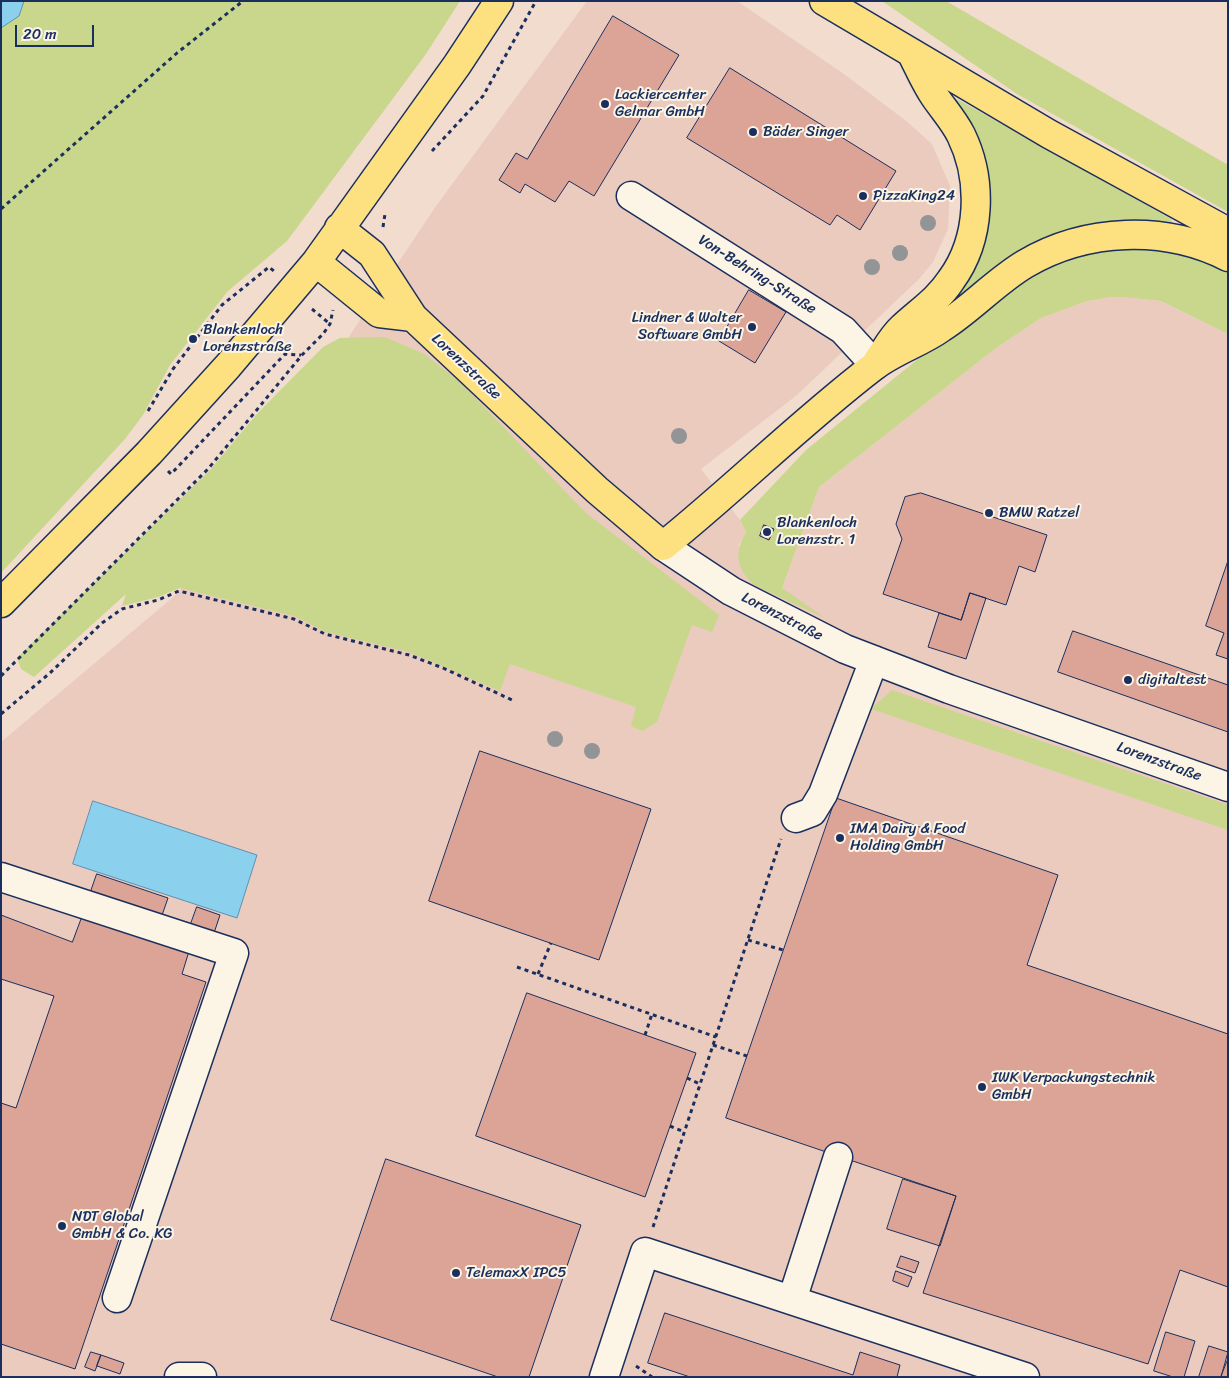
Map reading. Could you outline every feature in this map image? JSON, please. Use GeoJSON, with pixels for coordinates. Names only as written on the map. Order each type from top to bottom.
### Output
{"type":"FeatureCollection","features":[{"type":"Feature","properties":{"kind":"main road"},"geometry":{"type":"LineString","coordinates":[[1,603],[149,453],[228,366],[316,262],[457,65],[499,1]]}},
{"type":"Feature","properties":{"kind":"main road"},"geometry":{"type":"LineString","coordinates":[[824,1],[1049,134],[1228,232]]}},
{"type":"Feature","properties":{"kind":"main road"},"geometry":{"type":"LineString","coordinates":[[663,546],[874,365],[901,329],[930,305],[952,280],[965,254],[975,217],[975,184],[966,148],[950,115],[935,97],[912,54]]}},
{"type":"Feature","properties":{"kind":"main road","name":"Lorenzstraße"},"geometry":{"type":"LineString","coordinates":[[339,228],[372,254],[413,317],[597,490],[663,546]]}},
{"type":"Feature","properties":{"kind":"main road"},"geometry":{"type":"LineString","coordinates":[[874,365],[926,339],[1026,264],[1071,244],[1115,236],[1156,236],[1197,244],[1228,257]]}},
{"type":"Feature","properties":{"kind":"main road"},"geometry":{"type":"LineString","coordinates":[[316,262],[379,313],[413,317]]}},
{"type":"Feature","properties":{"kind":"street","name":"Von-Behring-Straße"},"geometry":{"type":"LineString","coordinates":[[630,196],[842,330],[874,365]]}},
{"type":"Feature","properties":{"kind":"street","name":"Lorenzstraße"},"geometry":{"type":"LineString","coordinates":[[663,546],[732,591],[845,649],[1228,787]]}},
{"type":"Feature","properties":{"kind":"street"},"geometry":{"type":"LineString","coordinates":[[796,818],[812,812],[823,794],[874,660]]}},
{"type":"Feature","properties":{"kind":"street"},"geometry":{"type":"LineString","coordinates":[[1,877],[234,953],[117,1298]]}},
{"type":"Feature","properties":{"kind":"street"},"geometry":{"type":"LineString","coordinates":[[792,1300],[838,1157]]}},
{"type":"Feature","properties":{"kind":"street"},"geometry":{"type":"LineString","coordinates":[[604,1377],[645,1252],[1025,1377]]}},
{"type":"Feature","properties":{"kind":"street"},"geometry":{"type":"LineString","coordinates":[[178,1377],[202,1377]]}},
{"type":"Feature","properties":{"kind":"path"},"geometry":{"type":"LineString","coordinates":[[1,209],[177,53],[242,1]]}},
{"type":"Feature","properties":{"kind":"path"},"geometry":{"type":"LineString","coordinates":[[427,156],[483,96],[536,1]]}},
{"type":"Feature","properties":{"kind":"path"},"geometry":{"type":"LineString","coordinates":[[372,254],[384,242],[382,225],[387,206]]}},
{"type":"Feature","properties":{"kind":"path"},"geometry":{"type":"LineString","coordinates":[[1,676],[208,469],[302,355],[323,334],[330,324],[343,283]]}},
{"type":"Feature","properties":{"kind":"path"},"geometry":{"type":"LineString","coordinates":[[1,714],[50,673],[102,623],[122,609],[158,600],[179,591],[294,619],[325,634],[409,655],[443,668],[512,700]]}},
{"type":"Feature","properties":{"kind":"path"},"geometry":{"type":"LineString","coordinates":[[645,1252],[776,853]]}},
{"type":"Feature","properties":{"kind":"path"},"geometry":{"type":"LineString","coordinates":[[748,940],[783,950]]}},
{"type":"Feature","properties":{"kind":"path"},"geometry":{"type":"LineString","coordinates":[[538,974],[551,943]]}},
{"type":"Feature","properties":{"kind":"path"},"geometry":{"type":"LineString","coordinates":[[517,967],[716,1037]]}},
{"type":"Feature","properties":{"kind":"path"},"geometry":{"type":"LineString","coordinates":[[645,1035],[652,1014]]}},
{"type":"Feature","properties":{"kind":"path"},"geometry":{"type":"LineString","coordinates":[[713,1045],[748,1056]]}},
{"type":"Feature","properties":{"kind":"path"},"geometry":{"type":"LineString","coordinates":[[686,1078],[700,1084]]}},
{"type":"Feature","properties":{"kind":"path"},"geometry":{"type":"LineString","coordinates":[[670,1126],[684,1132]]}},
{"type":"Feature","properties":{"kind":"shaded area"},"geometry":{"type":"Polygon","coordinates":[[[587,1],[737,1],[844,74],[905,120],[932,144],[950,186],[948,229],[933,262],[919,279],[797,395],[701,469],[740,520],[746,532],[738,546],[782,588],[819,487],[996,348],[1041,318],[1087,301],[1112,297],[1134,298],[1161,301],[1228,334],[1228,1377],[1,1377],[1,742],[178,593],[436,206],[587,1]]]}},
{"type":"Feature","properties":{"kind":"green space"},"geometry":{"type":"Polygon","coordinates":[[[24,1],[460,1],[426,54],[287,241],[227,292],[170,365],[143,415],[125,439],[1,573],[1,28],[19,16],[24,1]]]}},
{"type":"Feature","properties":{"kind":"green space"},"geometry":{"type":"Polygon","coordinates":[[[882,1],[946,1],[1228,165],[1228,212],[1017,94],[882,1]]]}},
{"type":"Feature","properties":{"kind":"green space"},"geometry":{"type":"Polygon","coordinates":[[[950,95],[1171,219],[1172,222],[1169,224],[1128,223],[937,321],[979,250],[950,95]]]}},
{"type":"Feature","properties":{"kind":"green space"},"geometry":{"type":"Polygon","coordinates":[[[1131,246],[1182,252],[1228,267],[1228,334],[1161,301],[1134,298],[1112,297],[1087,301],[1041,318],[996,348],[819,487],[782,588],[825,618],[756,586],[750,580],[741,568],[739,561],[739,547],[746,532],[740,520],[806,450],[1003,290],[1061,258],[1131,246]]]}},
{"type":"Feature","properties":{"kind":"green space"},"geometry":{"type":"Polygon","coordinates":[[[385,337],[424,354],[460,382],[586,513],[719,615],[712,632],[692,625],[657,722],[642,731],[631,726],[636,707],[510,664],[500,691],[409,652],[326,632],[294,616],[180,588],[158,597],[122,606],[126,594],[34,677],[21,669],[17,658],[210,470],[257,414],[323,347],[340,338],[385,337]]]}},
{"type":"Feature","properties":{"kind":"green space"},"geometry":{"type":"Polygon","coordinates":[[[892,690],[1228,805],[1228,830],[871,709],[892,690]]]}},
{"type":"Feature","properties":{"kind":"water"},"geometry":{"type":"Polygon","coordinates":[[[1,1],[24,1],[19,16],[1,28],[1,1]]]}},
{"type":"Feature","properties":{"kind":"water"},"geometry":{"type":"Polygon","coordinates":[[[93,801],[257,855],[237,918],[73,864],[93,801]]]}},
{"type":"Feature","properties":{"kind":"building","name":"Lackiercenter Gelmar GmbH"},"geometry":{"type":"Polygon","coordinates":[[[613,16],[679,55],[594,196],[569,181],[555,202],[525,184],[520,193],[499,180],[516,153],[527,159],[613,16]]]}},
{"type":"Feature","properties":{"kind":"building"},"geometry":{"type":"Polygon","coordinates":[[[730,68],[896,171],[860,230],[837,215],[830,225],[687,138],[730,68]]]}},
{"type":"Feature","properties":{"kind":"building","name":"Lindner & Walter Software GmbH"},"geometry":{"type":"Polygon","coordinates":[[[749,290],[786,312],[755,363],[719,341],[749,290]]]}},
{"type":"Feature","properties":{"kind":"building"},"geometry":{"type":"Polygon","coordinates":[[[921,493],[1047,535],[1035,572],[1019,566],[1006,605],[970,593],[961,620],[883,594],[902,539],[896,524],[905,497],[921,493]]]}},
{"type":"Feature","properties":{"kind":"building","name":"Blankenloch Lorenzstr. 1"},"geometry":{"type":"Polygon","coordinates":[[[764,525],[774,529],[769,540],[760,536],[764,525]]]}},
{"type":"Feature","properties":{"kind":"building"},"geometry":{"type":"Polygon","coordinates":[[[1228,561],[1228,659],[1216,655],[1224,633],[1206,626],[1228,561]]]}},
{"type":"Feature","properties":{"kind":"building"},"geometry":{"type":"Polygon","coordinates":[[[970,593],[986,598],[966,659],[928,647],[939,613],[961,620],[970,593]]]}},
{"type":"Feature","properties":{"kind":"building"},"geometry":{"type":"Polygon","coordinates":[[[1073,631],[1228,685],[1228,732],[1058,672],[1073,631]]]}},
{"type":"Feature","properties":{"kind":"building"},"geometry":{"type":"Polygon","coordinates":[[[480,751],[651,809],[599,960],[429,901],[480,751]]]}},
{"type":"Feature","properties":{"kind":"building","name":"IWK Verpackungstechnik GmbH"},"geometry":{"type":"Polygon","coordinates":[[[836,798],[1058,875],[1027,965],[1228,1034],[1228,1287],[1180,1270],[1148,1364],[923,1293],[956,1196],[726,1118],[836,798]]]}},
{"type":"Feature","properties":{"kind":"building"},"geometry":{"type":"Polygon","coordinates":[[[97,874],[168,898],[160,921],[89,897],[97,874]]]}},
{"type":"Feature","properties":{"kind":"building"},"geometry":{"type":"Polygon","coordinates":[[[197,907],[220,915],[212,939],[188,932],[197,907]]]}},
{"type":"Feature","properties":{"kind":"building","name":"NDT Global GmbH & Co. KG"},"geometry":{"type":"Polygon","coordinates":[[[84,912],[190,948],[182,974],[206,982],[75,1369],[1,1344],[1,1103],[16,1108],[54,996],[1,979],[1,915],[72,942],[84,912]]]}},
{"type":"Feature","properties":{"kind":"building"},"geometry":{"type":"Polygon","coordinates":[[[527,993],[696,1053],[645,1197],[476,1136],[527,993]]]}},
{"type":"Feature","properties":{"kind":"building","name":"TelemaxX IPC5"},"geometry":{"type":"Polygon","coordinates":[[[386,1159],[581,1225],[529,1377],[498,1377],[331,1320],[386,1159]]]}},
{"type":"Feature","properties":{"kind":"building"},"geometry":{"type":"Polygon","coordinates":[[[903,1179],[956,1196],[940,1246],[887,1229],[903,1179]]]}},
{"type":"Feature","properties":{"kind":"building"},"geometry":{"type":"Polygon","coordinates":[[[901,1256],[919,1262],[915,1273],[897,1267],[901,1256]]]}},
{"type":"Feature","properties":{"kind":"building"},"geometry":{"type":"Polygon","coordinates":[[[896,1271],[912,1277],[908,1287],[893,1281],[896,1271]]]}},
{"type":"Feature","properties":{"kind":"building"},"geometry":{"type":"Polygon","coordinates":[[[665,1313],[853,1375],[860,1352],[900,1365],[897,1377],[690,1377],[648,1363],[665,1313]]]}},
{"type":"Feature","properties":{"kind":"building"},"geometry":{"type":"Polygon","coordinates":[[[1166,1332],[1195,1341],[1184,1377],[1173,1377],[1154,1371],[1166,1332]]]}},
{"type":"Feature","properties":{"kind":"building"},"geometry":{"type":"Polygon","coordinates":[[[1209,1346],[1228,1352],[1221,1377],[1199,1377],[1209,1346]]]}},
{"type":"Feature","properties":{"kind":"building"},"geometry":{"type":"Polygon","coordinates":[[[91,1352],[101,1355],[95,1371],[85,1367],[91,1352]]]}},
{"type":"Feature","properties":{"kind":"building"},"geometry":{"type":"Polygon","coordinates":[[[101,1355],[124,1363],[120,1374],[97,1366],[101,1355]]]}},
{"type":"Feature","properties":{"kind":"building"},"geometry":{"type":"Polygon","coordinates":[[[1228,1359],[1228,1377],[1221,1377],[1228,1359]]]}},
{"type":"Feature","properties":{"kind":"place","name":"Lackiercenter Gelmar GmbH"},"geometry":{"type":"Point","coordinates":[605,104]}},
{"type":"Feature","properties":{"kind":"place","name":"Bäder Singer"},"geometry":{"type":"Point","coordinates":[753,132]}},
{"type":"Feature","properties":{"kind":"place","name":"PizzaKing24"},"geometry":{"type":"Point","coordinates":[863,196]}},
{"type":"Feature","properties":{"kind":"place","name":"Lindner & Walter Software GmbH"},"geometry":{"type":"Point","coordinates":[752,327]}},
{"type":"Feature","properties":{"kind":"place","name":"Blankenloch Lorenzstraße"},"geometry":{"type":"Point","coordinates":[193,339]}},
{"type":"Feature","properties":{"kind":"place","name":"BMW Ratzel"},"geometry":{"type":"Point","coordinates":[989,513]}},
{"type":"Feature","properties":{"kind":"place","name":"Blankenloch Lorenzstr. 1"},"geometry":{"type":"Point","coordinates":[767,532]}},
{"type":"Feature","properties":{"kind":"place","name":"digitaltest"},"geometry":{"type":"Point","coordinates":[1128,680]}},
{"type":"Feature","properties":{"kind":"place","name":"IMA Dairy & Food Holding GmbH"},"geometry":{"type":"Point","coordinates":[840,838]}},
{"type":"Feature","properties":{"kind":"place","name":"IWK Verpackungstechnik GmbH"},"geometry":{"type":"Point","coordinates":[982,1087]}},
{"type":"Feature","properties":{"kind":"place","name":"NDT Global GmbH & Co. KG"},"geometry":{"type":"Point","coordinates":[62,1226]}},
{"type":"Feature","properties":{"kind":"place","name":"TelemaxX IPC5"},"geometry":{"type":"Point","coordinates":[456,1273]}}]}
